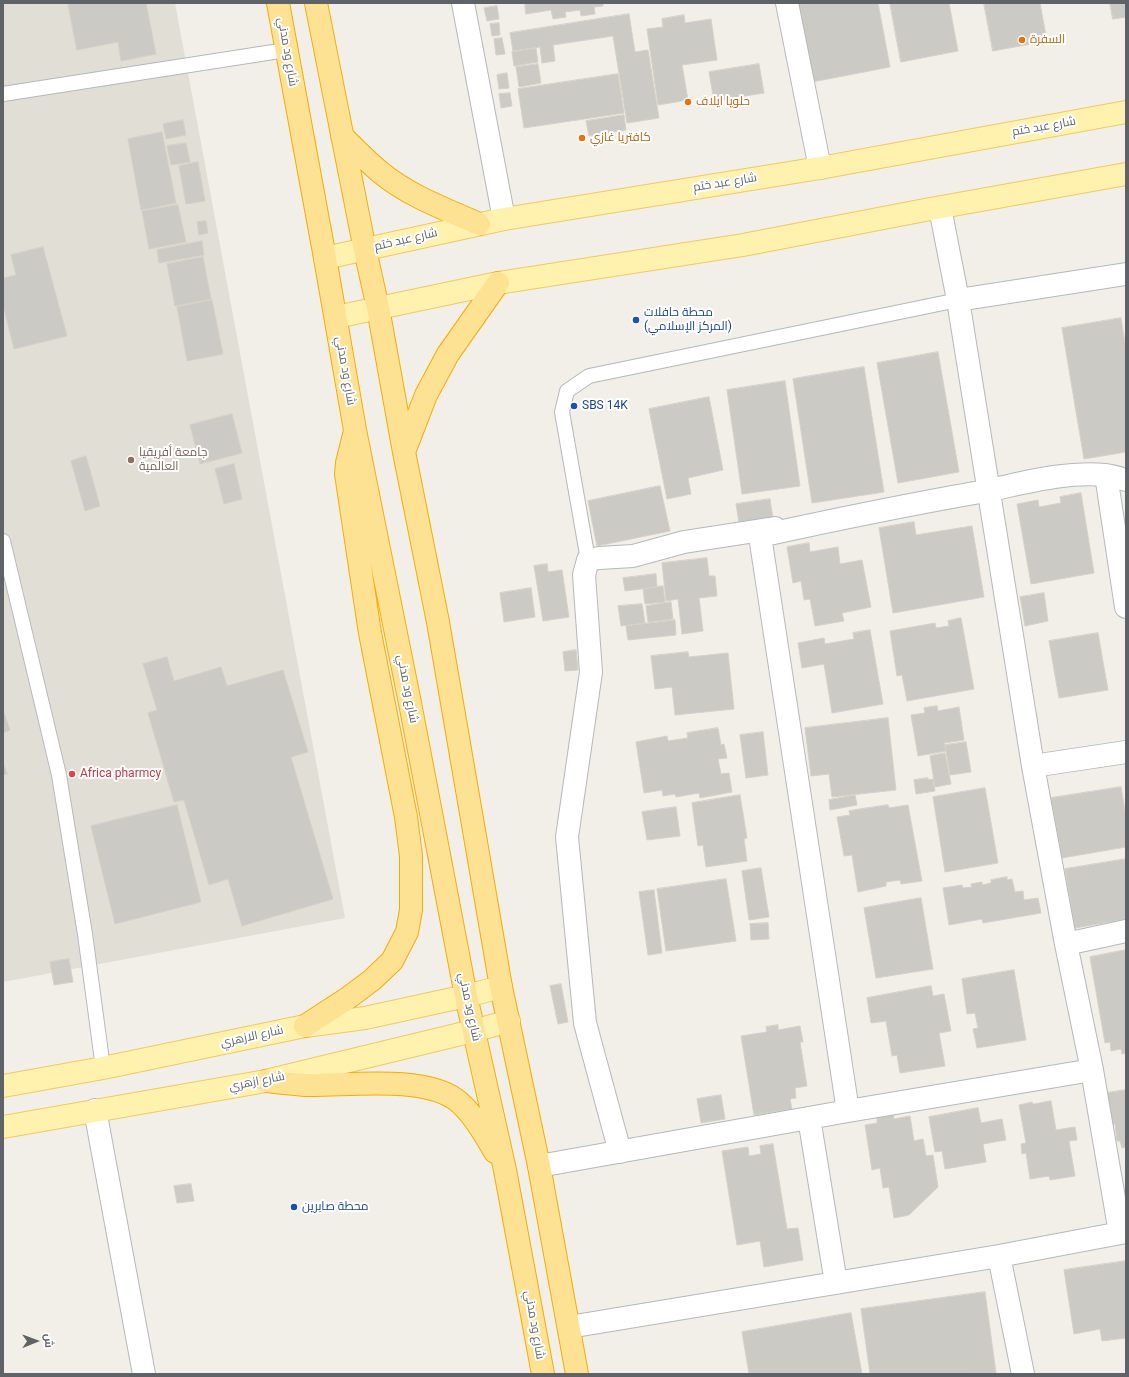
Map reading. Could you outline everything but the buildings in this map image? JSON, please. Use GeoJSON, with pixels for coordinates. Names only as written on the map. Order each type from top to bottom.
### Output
{"type":"FeatureCollection","features":[{"type":"Feature","properties":{"kind":"highway","name":"شارع ود مدني"},"geometry":{"type":"LineString","coordinates":[[278,3],[336,317],[355,430],[409,696],[473,1031],[505,1170],[543,1374]]}},
{"type":"Feature","properties":{"kind":"highway"},"geometry":{"type":"LineString","coordinates":[[316,3],[378,308],[404,452],[438,622],[501,987],[539,1166],[577,1374]]}},
{"type":"Feature","properties":{"kind":"highway"},"geometry":{"type":"LineString","coordinates":[[342,136],[380,173],[409,192],[479,224]]}},
{"type":"Feature","properties":{"kind":"highway"},"geometry":{"type":"LineString","coordinates":[[404,452],[426,394],[448,354],[498,283]]}},
{"type":"Feature","properties":{"kind":"highway"},"geometry":{"type":"LineString","coordinates":[[305,1026],[348,998],[372,980],[392,961],[407,932],[411,910],[412,864],[406,817],[370,633],[346,474],[347,463],[355,430]]}},
{"type":"Feature","properties":{"kind":"highway"},"geometry":{"type":"LineString","coordinates":[[266,1082],[305,1085],[390,1084],[418,1086],[439,1091],[455,1099],[469,1113],[482,1130],[505,1170]]}},
{"type":"Feature","properties":{"kind":"main road","name":"شارع عبد ختم"},"geometry":{"type":"LineString","coordinates":[[325,258],[504,219],[820,168],[1126,112]]}},
{"type":"Feature","properties":{"kind":"main road"},"geometry":{"type":"LineString","coordinates":[[336,317],[498,283],[743,245],[1126,174]]}},
{"type":"Feature","properties":{"kind":"main road","name":"شارع الازهري"},"geometry":{"type":"LineString","coordinates":[[3,1086],[103,1068],[305,1026],[365,1018],[501,987]]}},
{"type":"Feature","properties":{"kind":"main road","name":"شارع ازهري"},"geometry":{"type":"LineString","coordinates":[[3,1127],[95,1110],[266,1082],[509,1021]]}},
{"type":"Feature","properties":{"kind":"street"},"geometry":{"type":"LineString","coordinates":[[463,3],[504,219]]}},
{"type":"Feature","properties":{"kind":"street"},"geometry":{"type":"LineString","coordinates":[[787,3],[820,168]]}},
{"type":"Feature","properties":{"kind":"street"},"geometry":{"type":"LineString","coordinates":[[569,1327],[999,1256],[1123,1232],[1066,944],[1034,766],[958,300],[940,208]]}},
{"type":"Feature","properties":{"kind":"street"},"geometry":{"type":"LineString","coordinates":[[958,300],[1126,274]]}},
{"type":"Feature","properties":{"kind":"street"},"geometry":{"type":"LineString","coordinates":[[848,1111],[760,536],[841,518],[989,490],[1042,478],[1079,475],[1116,477],[1126,607]]}},
{"type":"Feature","properties":{"kind":"street"},"geometry":{"type":"LineString","coordinates":[[620,1152],[585,1023],[567,837],[591,672],[584,575],[588,560],[633,556],[684,542],[841,518]]}},
{"type":"Feature","properties":{"kind":"street"},"geometry":{"type":"LineString","coordinates":[[1034,766],[1126,752]]}},
{"type":"Feature","properties":{"kind":"street"},"geometry":{"type":"LineString","coordinates":[[1066,944],[1126,931]]}},
{"type":"Feature","properties":{"kind":"street"},"geometry":{"type":"LineString","coordinates":[[539,1166],[848,1111],[1092,1070]]}},
{"type":"Feature","properties":{"kind":"street"},"geometry":{"type":"LineString","coordinates":[[95,1110],[144,1374]]}},
{"type":"Feature","properties":{"kind":"street"},"geometry":{"type":"LineString","coordinates":[[809,1118],[836,1283]]}},
{"type":"Feature","properties":{"kind":"street"},"geometry":{"type":"LineString","coordinates":[[999,1256],[1023,1374]]}},
{"type":"Feature","properties":{"kind":"lane"},"geometry":{"type":"LineString","coordinates":[[3,94],[286,50]]}},
{"type":"Feature","properties":{"kind":"lane"},"geometry":{"type":"LineString","coordinates":[[588,560],[562,412],[567,391],[589,376],[958,300]]}},
{"type":"Feature","properties":{"kind":"lane"},"geometry":{"type":"LineString","coordinates":[[3,541],[59,775],[85,934],[103,1068]]}},
{"type":"Feature","properties":{"kind":"shaded area","name":"جامعة أفريقيا العالمية"},"geometry":{"type":"Polygon","coordinates":[[[3,3],[175,3],[345,918],[3,982],[3,3]]]}},
{"type":"Feature","properties":{"kind":"place","name":"السفرة"},"geometry":{"type":"Point","coordinates":[1022,40]}},
{"type":"Feature","properties":{"kind":"place","name":"حلويا ايلاف"},"geometry":{"type":"Point","coordinates":[688,102]}},
{"type":"Feature","properties":{"kind":"place","name":"كافتريا غازي"},"geometry":{"type":"Point","coordinates":[582,138]}},
{"type":"Feature","properties":{"kind":"place","name":"محطة حافلات (المركز الإسلامي)"},"geometry":{"type":"Point","coordinates":[636,320]}},
{"type":"Feature","properties":{"kind":"place","name":"SBS 14K"},"geometry":{"type":"Point","coordinates":[574,406]}},
{"type":"Feature","properties":{"kind":"place","name":"جامعة أفريقيا العالمية"},"geometry":{"type":"Point","coordinates":[131,460]}},
{"type":"Feature","properties":{"kind":"place","name":"Africa pharmcy"},"geometry":{"type":"Point","coordinates":[72,774]}},
{"type":"Feature","properties":{"kind":"place","name":"محطة صابرين"},"geometry":{"type":"Point","coordinates":[294,1207]}}]}
